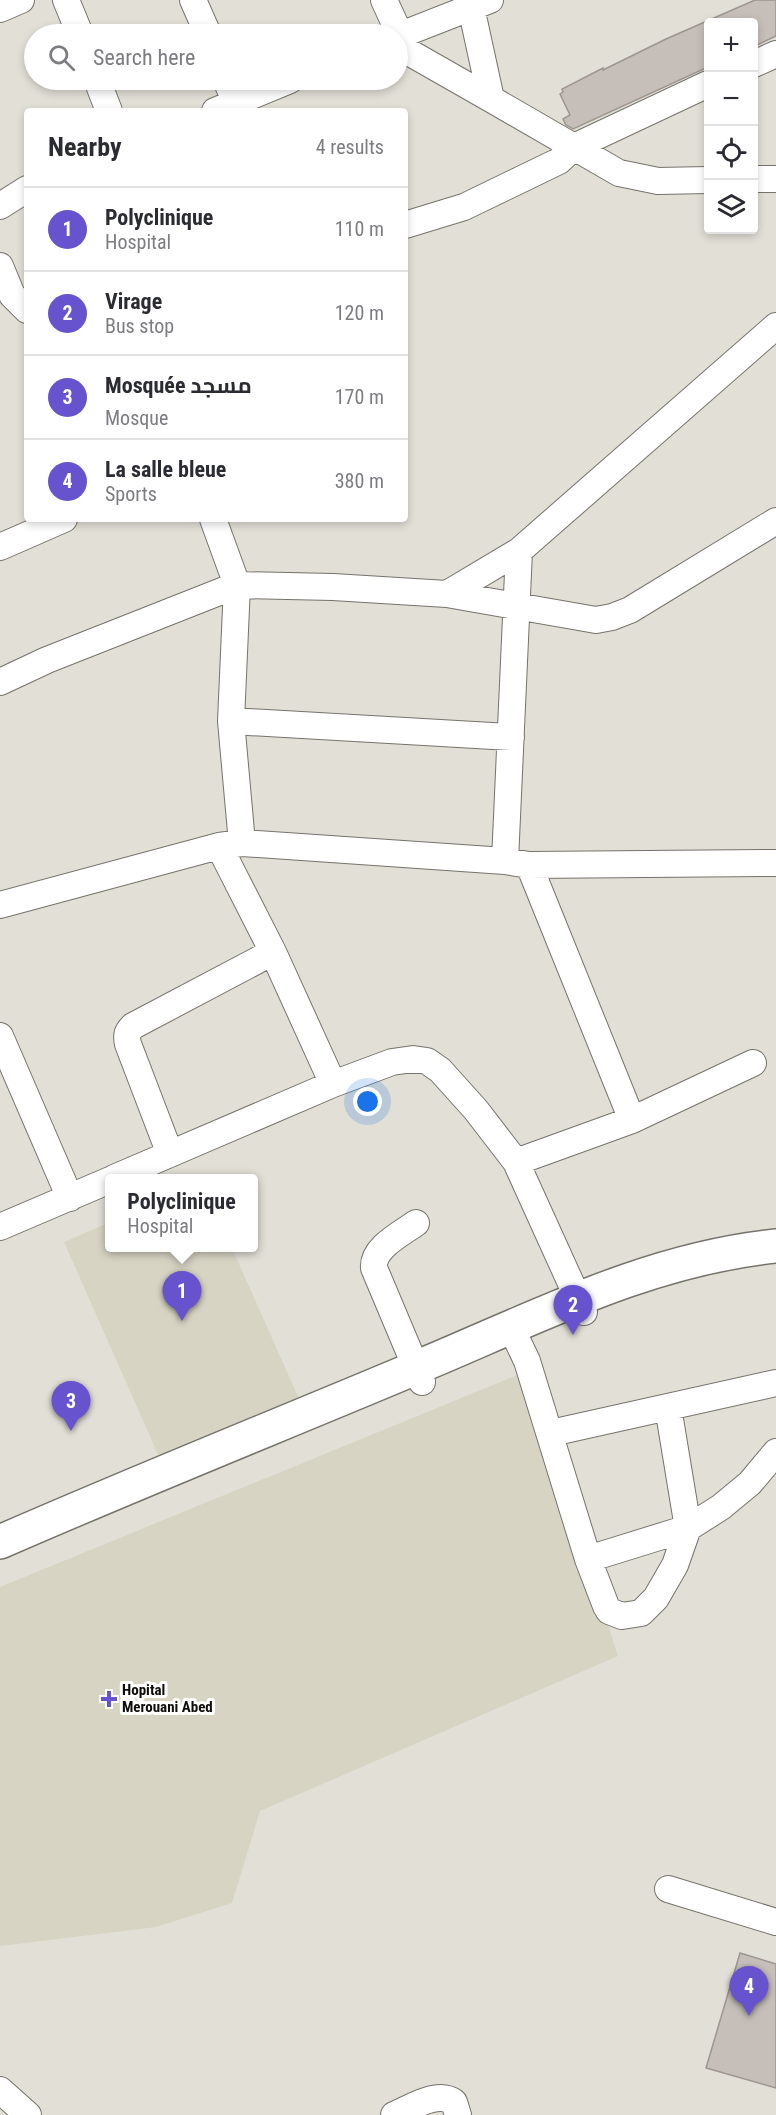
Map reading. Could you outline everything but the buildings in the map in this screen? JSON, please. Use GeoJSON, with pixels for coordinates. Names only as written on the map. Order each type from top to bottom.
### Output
{"type":"FeatureCollection","features":[{"type":"Feature","properties":{"kind":"main road"},"geometry":{"type":"LineString","coordinates":[[419,1375],[517,1340],[633,1277],[714,1255],[776,1246]]}},
{"type":"Feature","properties":{"kind":"main road"},"geometry":{"type":"LineString","coordinates":[[0,1542],[419,1375],[580,1305],[692,1274],[776,1259]]}},
{"type":"Feature","properties":{"kind":"main road"},"geometry":{"type":"LineString","coordinates":[[0,1553],[169,1476]]}},
{"type":"Feature","properties":{"kind":"street"},"geometry":{"type":"LineString","coordinates":[[0,9],[21,0]]}},
{"type":"Feature","properties":{"kind":"street"},"geometry":{"type":"LineString","coordinates":[[66,0],[76,24]]}},
{"type":"Feature","properties":{"kind":"street"},"geometry":{"type":"LineString","coordinates":[[193,0],[204,24]]}},
{"type":"Feature","properties":{"kind":"street"},"geometry":{"type":"LineString","coordinates":[[384,0],[393,24]]}},
{"type":"Feature","properties":{"kind":"street"},"geometry":{"type":"LineString","coordinates":[[408,35],[480,4],[491,99]]}},
{"type":"Feature","properties":{"kind":"street"},"geometry":{"type":"LineString","coordinates":[[408,45],[491,99],[619,173],[658,181],[704,180]]}},
{"type":"Feature","properties":{"kind":"street"},"geometry":{"type":"LineString","coordinates":[[758,62],[776,54]]}},
{"type":"Feature","properties":{"kind":"street"},"geometry":{"type":"LineString","coordinates":[[408,224],[464,207],[559,161],[574,147],[704,86]]}},
{"type":"Feature","properties":{"kind":"street"},"geometry":{"type":"LineString","coordinates":[[101,90],[108,108]]}},
{"type":"Feature","properties":{"kind":"street"},"geometry":{"type":"LineString","coordinates":[[226,98],[254,90]]}},
{"type":"Feature","properties":{"kind":"street"},"geometry":{"type":"LineString","coordinates":[[758,179],[776,179]]}},
{"type":"Feature","properties":{"kind":"street"},"geometry":{"type":"LineString","coordinates":[[0,206],[24,191]]}},
{"type":"Feature","properties":{"kind":"street"},"geometry":{"type":"LineString","coordinates":[[0,266],[17,302]]}},
{"type":"Feature","properties":{"kind":"street"},"geometry":{"type":"LineString","coordinates":[[447,594],[519,551],[776,326]]}},
{"type":"Feature","properties":{"kind":"street"},"geometry":{"type":"LineString","coordinates":[[0,682],[47,660],[237,585],[333,587],[447,594],[596,620],[612,617],[630,610],[776,520]]}},
{"type":"Feature","properties":{"kind":"street"},"geometry":{"type":"LineString","coordinates":[[0,547],[57,522]]}},
{"type":"Feature","properties":{"kind":"street"},"geometry":{"type":"LineString","coordinates":[[214,522],[237,585],[231,721],[231,845],[273,952],[333,1084]]}},
{"type":"Feature","properties":{"kind":"street"},"geometry":{"type":"LineString","coordinates":[[519,551],[511,737],[517,863],[632,1120]]}},
{"type":"Feature","properties":{"kind":"street"},"geometry":{"type":"LineString","coordinates":[[231,721],[511,737]]}},
{"type":"Feature","properties":{"kind":"street"},"geometry":{"type":"LineString","coordinates":[[0,904],[231,845],[517,863],[776,863]]}},
{"type":"Feature","properties":{"kind":"street"},"geometry":{"type":"LineString","coordinates":[[170,1154],[128,1044],[126,1036],[128,1031],[273,952]]}},
{"type":"Feature","properties":{"kind":"street"},"geometry":{"type":"LineString","coordinates":[[0,1036],[70,1198]]}},
{"type":"Feature","properties":{"kind":"street"},"geometry":{"type":"LineString","coordinates":[[124,1174],[333,1084],[392,1062],[413,1059],[427,1061],[440,1070],[476,1110],[516,1162],[580,1305]]}},
{"type":"Feature","properties":{"kind":"street"},"geometry":{"type":"LineString","coordinates":[[516,1162],[632,1120],[753,1063]]}},
{"type":"Feature","properties":{"kind":"street"},"geometry":{"type":"LineString","coordinates":[[0,1227],[105,1182]]}},
{"type":"Feature","properties":{"kind":"street"},"geometry":{"type":"LineString","coordinates":[[416,1223],[388,1243],[376,1255],[374,1268],[419,1375]]}},
{"type":"Feature","properties":{"kind":"street"},"geometry":{"type":"LineString","coordinates":[[517,1340],[527,1362],[551,1433],[588,1559],[606,1606],[609,1611],[622,1616],[641,1613],[656,1598],[675,1565],[688,1528],[668,1407]]}},
{"type":"Feature","properties":{"kind":"street"},"geometry":{"type":"LineString","coordinates":[[551,1433],[776,1383]]}},
{"type":"Feature","properties":{"kind":"street"},"geometry":{"type":"LineString","coordinates":[[588,1559],[688,1528],[721,1507],[750,1483],[776,1452]]}},
{"type":"Feature","properties":{"kind":"street"},"geometry":{"type":"LineString","coordinates":[[668,1889],[776,1922]]}},
{"type":"Feature","properties":{"kind":"street"},"geometry":{"type":"LineString","coordinates":[[394,2115],[437,2097],[447,2097],[454,2102],[458,2115]]}},
{"type":"Feature","properties":{"kind":"shaded area"},"geometry":{"type":"Polygon","coordinates":[[[105,1224],[105,1252],[234,1252],[300,1401],[161,1461],[64,1242],[105,1224]]]}},
{"type":"Feature","properties":{"kind":"shaded area"},"geometry":{"type":"Polygon","coordinates":[[[527,1371],[618,1656],[260,1811],[232,1903],[156,1927],[0,1946],[0,1587],[527,1371]]]}},
{"type":"Feature","properties":{"kind":"place","name":"Polyclinique"},"geometry":{"type":"Point","coordinates":[182,1321]}},
{"type":"Feature","properties":{"kind":"place","name":"Virage"},"geometry":{"type":"Point","coordinates":[573,1335]}},
{"type":"Feature","properties":{"kind":"place","name":"Mosquée مسجد"},"geometry":{"type":"Point","coordinates":[71,1431]}},
{"type":"Feature","properties":{"kind":"place","name":"Hopital Merouani Abed"},"geometry":{"type":"Point","coordinates":[109,1699]}},
{"type":"Feature","properties":{"kind":"place","name":"La salle bleue"},"geometry":{"type":"Point","coordinates":[749,2016]}}]}
